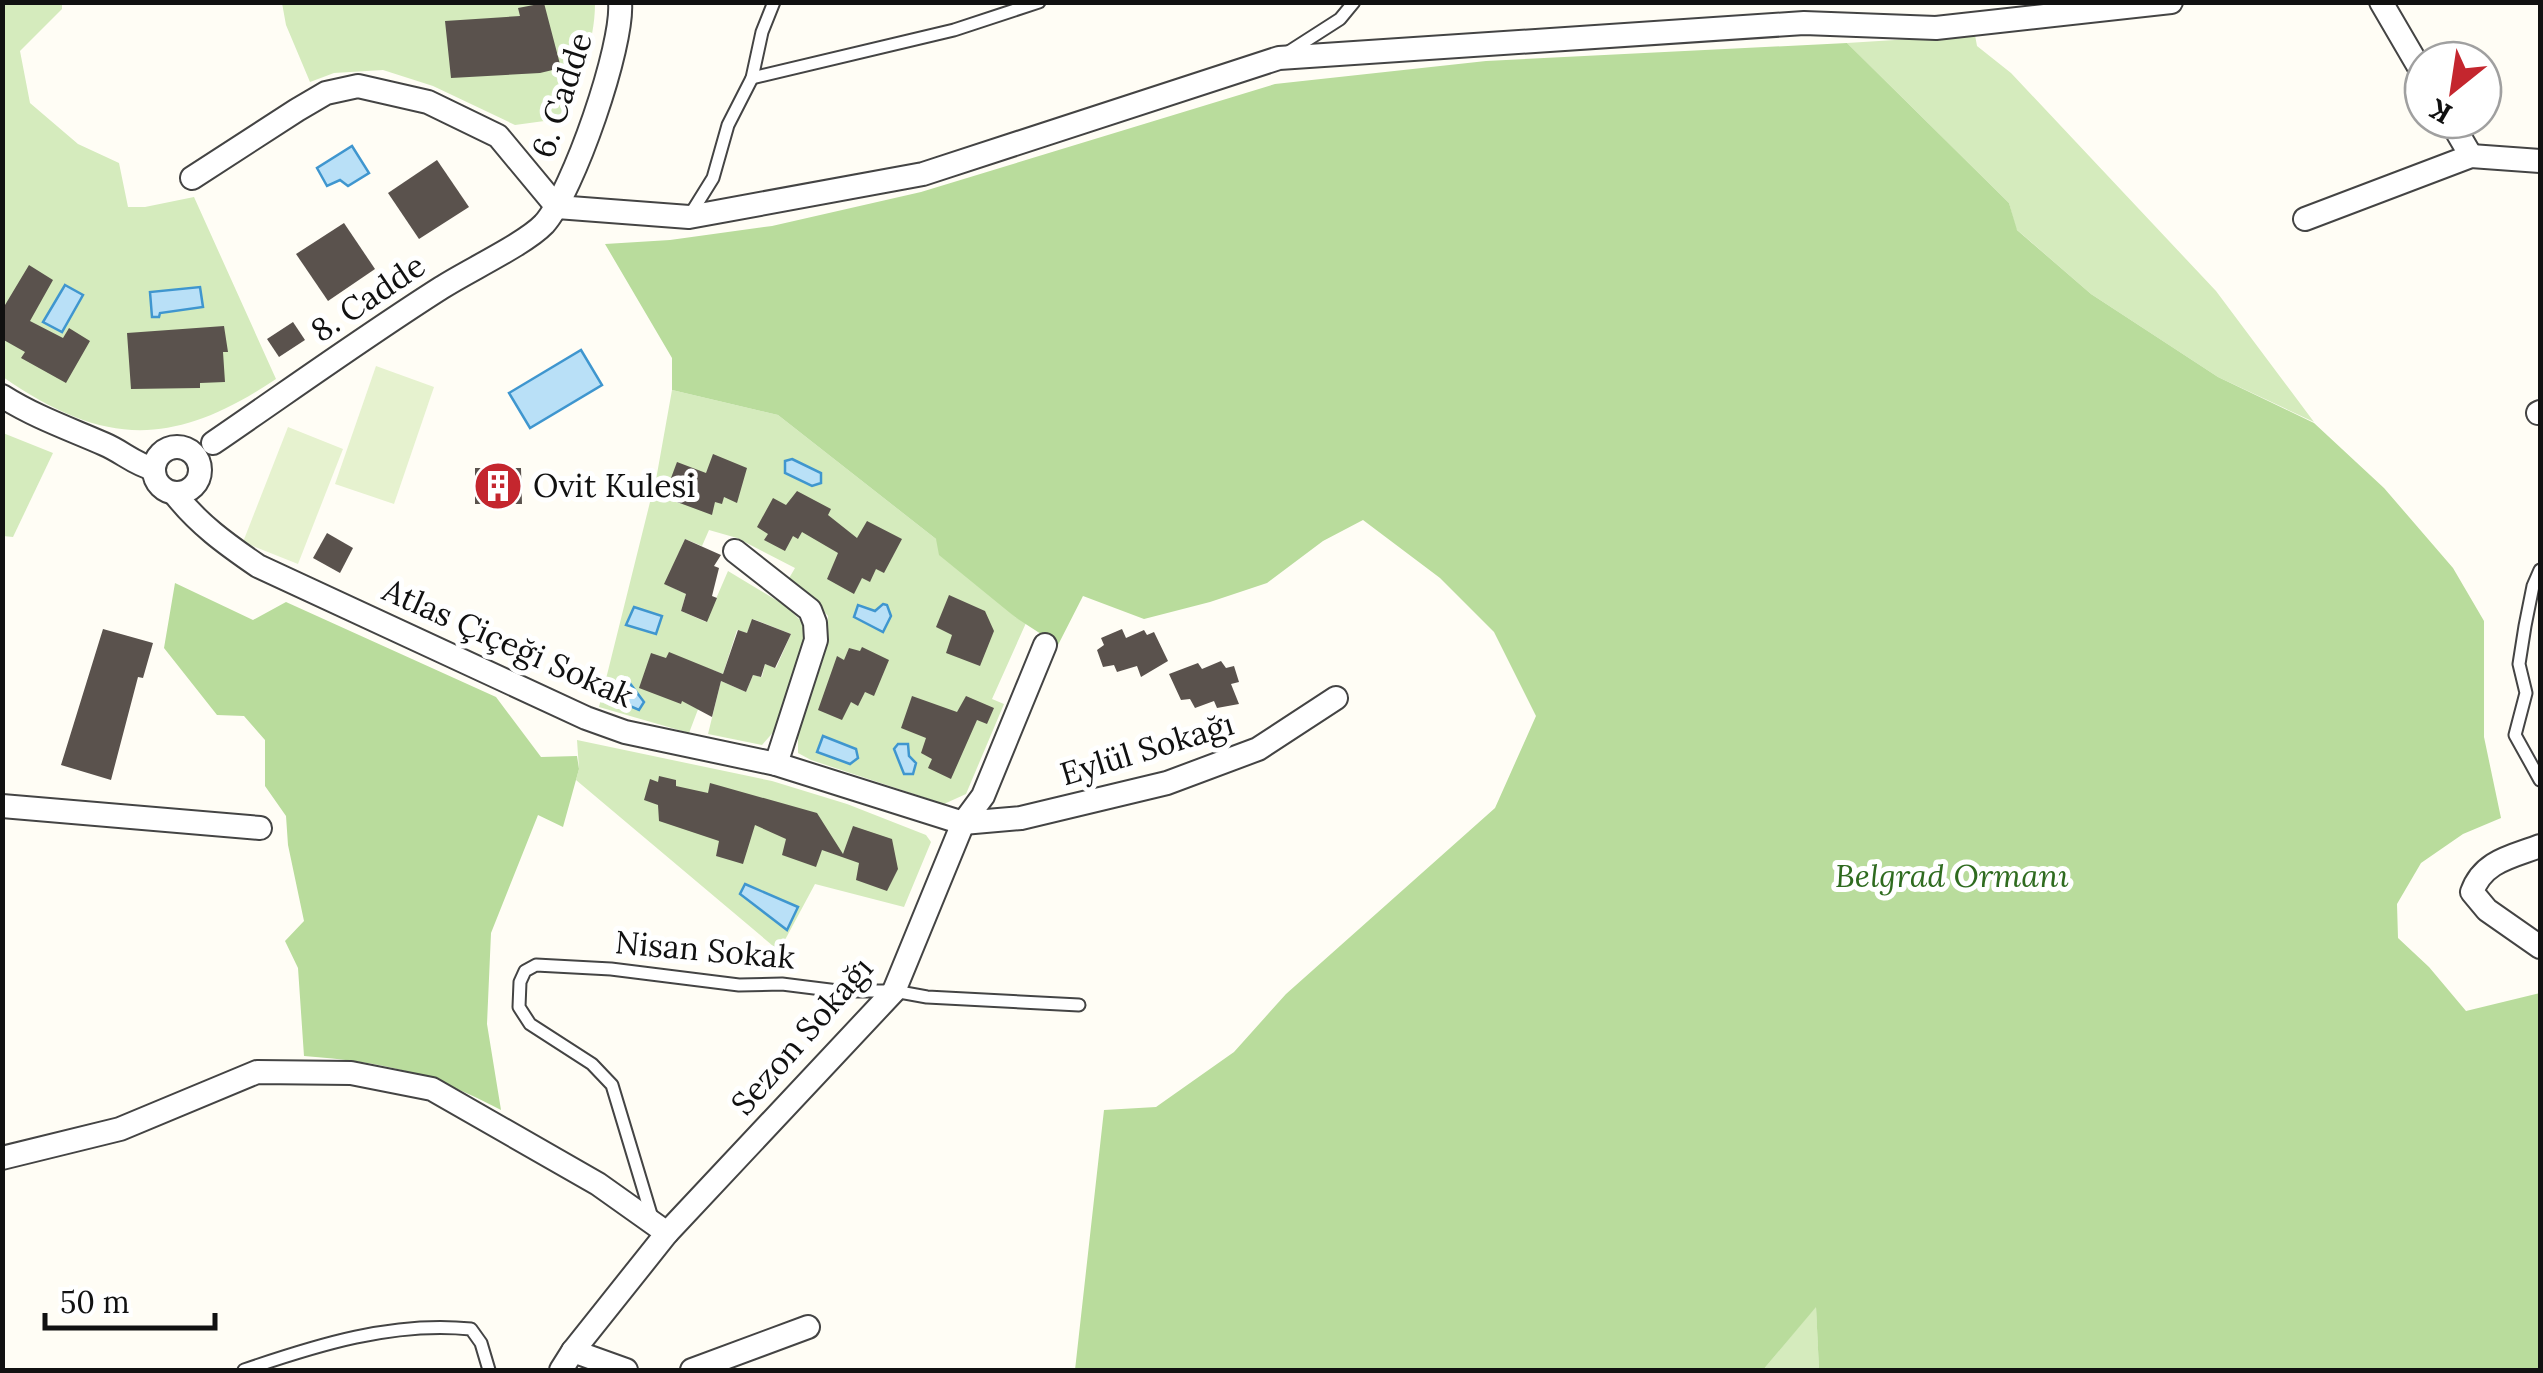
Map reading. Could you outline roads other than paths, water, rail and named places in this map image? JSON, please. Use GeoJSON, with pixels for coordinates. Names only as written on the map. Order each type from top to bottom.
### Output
{"type":"FeatureCollection","features":[{"type":"Feature","properties":{"kind":"street","name":"6. Cadde"},"geometry":{"type":"LineString","coordinates":[[557,207],[608,74],[620,2]]}},
{"type":"Feature","properties":{"kind":"street"},"geometry":{"type":"LineString","coordinates":[[192,178],[297,110],[326,94],[358,86],[428,102],[498,136],[557,207],[689,217],[923,174],[1279,58],[1804,23],[1936,28],[2171,2]]}},
{"type":"Feature","properties":{"kind":"street"},"geometry":{"type":"LineString","coordinates":[[2381,2],[2403,40]]}},
{"type":"Feature","properties":{"kind":"street"},"geometry":{"type":"LineString","coordinates":[[2462,140],[2471,156]]}},
{"type":"Feature","properties":{"kind":"street"},"geometry":{"type":"LineString","coordinates":[[2304,219],[2471,156],[2540,161]]}},
{"type":"Feature","properties":{"kind":"street","name":"8. Cadde"},"geometry":{"type":"LineString","coordinates":[[214,442],[440,288],[542,227],[557,207]]}},
{"type":"Feature","properties":{"kind":"street"},"geometry":{"type":"LineString","coordinates":[[2,396],[43,419],[109,446],[134,464],[199,442],[214,442],[199,475],[186,491],[174,493],[161,486],[165,456]]}},
{"type":"Feature","properties":{"kind":"street"},"geometry":{"type":"LineString","coordinates":[[165,456],[195,456],[200,505],[214,536]]}},
{"type":"Feature","properties":{"kind":"street","name":"Atlas Çiçeği Sokak"},"geometry":{"type":"LineString","coordinates":[[174,493],[214,536],[258,566],[586,718],[625,732],[776,764],[963,823]]}},
{"type":"Feature","properties":{"kind":"street"},"geometry":{"type":"LineString","coordinates":[[735,551],[810,610],[816,622],[816,640],[776,764]]}},
{"type":"Feature","properties":{"kind":"street","name":"Sezon Sokağı"},"geometry":{"type":"LineString","coordinates":[[572,1362],[660,1228],[894,991],[963,823],[982,796],[1045,645]]}},
{"type":"Feature","properties":{"kind":"street","name":"Eylül Sokağı"},"geometry":{"type":"LineString","coordinates":[[963,823],[1021,818],[1167,783],[1258,749],[1336,698]]}},
{"type":"Feature","properties":{"kind":"street"},"geometry":{"type":"LineString","coordinates":[[2,806],[260,828]]}},
{"type":"Feature","properties":{"kind":"street"},"geometry":{"type":"LineString","coordinates":[[2540,846],[2489,865],[2477,878],[2472,892],[2488,910],[2540,947]]}},
{"type":"Feature","properties":{"kind":"street"},"geometry":{"type":"LineString","coordinates":[[2,1158],[120,1129],[257,1072],[351,1073],[432,1088],[598,1184],[660,1228]]}},
{"type":"Feature","properties":{"kind":"street"},"geometry":{"type":"LineString","coordinates":[[692,1370],[808,1327]]}},
{"type":"Feature","properties":{"kind":"street"},"geometry":{"type":"LineString","coordinates":[[572,1362],[626,1370]]}},
{"type":"Feature","properties":{"kind":"lane"},"geometry":{"type":"LineString","coordinates":[[689,217],[713,178],[728,126],[752,78],[762,32],[774,2]]}},
{"type":"Feature","properties":{"kind":"lane"},"geometry":{"type":"LineString","coordinates":[[752,78],[954,30],[1039,2]]}},
{"type":"Feature","properties":{"kind":"lane"},"geometry":{"type":"LineString","coordinates":[[1279,58],[1340,19],[1354,2]]}},
{"type":"Feature","properties":{"kind":"lane"},"geometry":{"type":"LineString","coordinates":[[2540,570],[2533,586],[2519,664],[2526,693],[2515,735],[2540,780]]}},
{"type":"Feature","properties":{"kind":"lane"},"geometry":{"type":"LineString","coordinates":[[2526,693],[2540,691]]}},
{"type":"Feature","properties":{"kind":"lane","name":"Nisan Sokak"},"geometry":{"type":"LineString","coordinates":[[660,1228],[612,1085],[592,1064],[530,1024],[519,1006],[520,982],[525,971],[536,964],[739,985],[894,991]]}},
{"type":"Feature","properties":{"kind":"lane"},"geometry":{"type":"LineString","coordinates":[[894,991],[927,997],[1079,1004]]}},
{"type":"Feature","properties":{"kind":"lane"},"geometry":{"type":"LineString","coordinates":[[244,1370],[301,1351],[396,1328],[448,1326],[471,1329],[481,1343],[489,1370]]}},
{"type":"Feature","properties":{"kind":"water"},"geometry":{"type":"Polygon","coordinates":[[[352,146],[369,173],[348,186],[340,180],[327,186],[317,168],[352,146]]]}},
{"type":"Feature","properties":{"kind":"water"},"geometry":{"type":"Polygon","coordinates":[[[65,285],[83,295],[62,332],[43,322],[65,285]]]}},
{"type":"Feature","properties":{"kind":"water"},"geometry":{"type":"Polygon","coordinates":[[[200,287],[203,307],[152,317],[150,292],[200,287]]]}},
{"type":"Feature","properties":{"kind":"water"},"geometry":{"type":"Polygon","coordinates":[[[581,350],[602,385],[530,428],[509,393],[581,350]]]}},
{"type":"Feature","properties":{"kind":"water"},"geometry":{"type":"Polygon","coordinates":[[[792,459],[821,473],[821,483],[812,486],[785,473],[785,461],[792,459]]]}},
{"type":"Feature","properties":{"kind":"water"},"geometry":{"type":"Polygon","coordinates":[[[883,604],[891,616],[883,632],[854,617],[858,605],[875,611],[883,604]]]}},
{"type":"Feature","properties":{"kind":"water"},"geometry":{"type":"Polygon","coordinates":[[[634,607],[662,616],[656,634],[626,625],[634,607]]]}},
{"type":"Feature","properties":{"kind":"water"},"geometry":{"type":"Polygon","coordinates":[[[626,678],[644,702],[639,710],[616,700],[618,683],[626,678]]]}},
{"type":"Feature","properties":{"kind":"water"},"geometry":{"type":"Polygon","coordinates":[[[823,736],[856,749],[858,758],[850,764],[817,752],[823,736]]]}},
{"type":"Feature","properties":{"kind":"water"},"geometry":{"type":"Polygon","coordinates":[[[898,744],[908,744],[909,756],[916,763],[913,774],[904,774],[894,749],[898,744]]]}},
{"type":"Feature","properties":{"kind":"water"},"geometry":{"type":"Polygon","coordinates":[[[745,884],[798,907],[787,930],[740,894],[745,884]]]}},
{"type":"Feature","properties":{"kind":"place","name":"Ovit Kulesi"},"geometry":{"type":"Point","coordinates":[498,486]}},
{"type":"Feature","properties":{"kind":"park label","name":"Belgrad Ormanı"},"geometry":{"type":"Point","coordinates":[1952,876]}}]}
